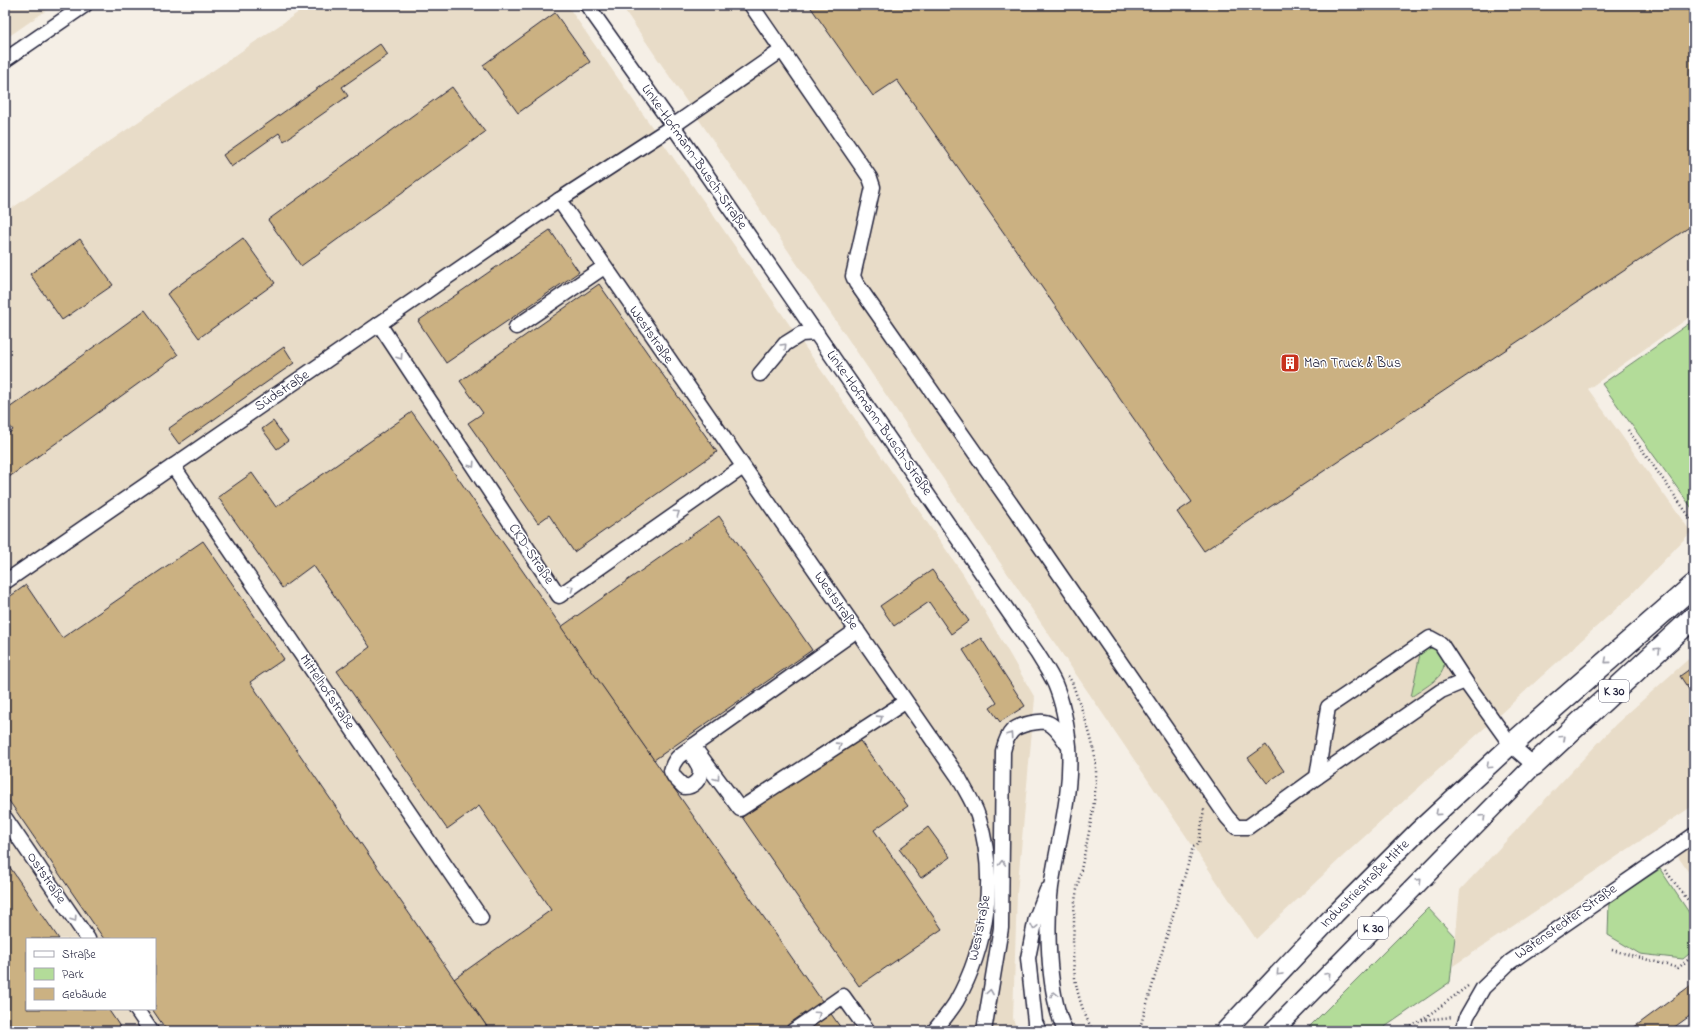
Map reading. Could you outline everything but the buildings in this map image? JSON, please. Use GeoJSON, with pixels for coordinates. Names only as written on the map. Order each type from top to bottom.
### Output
{"type":"FeatureCollection","features":[{"type":"Feature","properties":{"kind":"highway","name":"Industriestraße Mitte"},"geometry":{"type":"LineString","coordinates":[[1512,745],[1694,585]]}},
{"type":"Feature","properties":{"kind":"highway","name":"K 30"},"geometry":{"type":"LineString","coordinates":[[1534,765],[1694,617]]}},
{"type":"Feature","properties":{"kind":"main road","name":"Industriestraße Mitte"},"geometry":{"type":"LineString","coordinates":[[1225,1031],[1351,897],[1418,831],[1512,745]]}},
{"type":"Feature","properties":{"kind":"main road","name":"K 30"},"geometry":{"type":"LineString","coordinates":[[1273,1031],[1534,765]]}},
{"type":"Feature","properties":{"kind":"street"},"geometry":{"type":"LineString","coordinates":[[5,60],[85,5]]}},
{"type":"Feature","properties":{"kind":"street","name":"Linke-Hofmann-Busch-Straße"},"geometry":{"type":"LineString","coordinates":[[587,5],[817,333],[1037,653],[1055,684],[1063,710],[1069,746],[1069,775],[1063,826],[1052,877],[1049,919],[1050,970],[1054,993],[1064,1031]]}},
{"type":"Feature","properties":{"kind":"street"},"geometry":{"type":"LineString","coordinates":[[751,5],[872,182],[873,187],[853,276],[856,283],[1027,527],[1214,800],[1236,827],[1248,827],[1317,776],[1441,692],[1465,681]]}},
{"type":"Feature","properties":{"kind":"street","name":"Südstraße"},"geometry":{"type":"LineString","coordinates":[[5,582],[559,200],[673,126],[782,50]]}},
{"type":"Feature","properties":{"kind":"street","name":"Weststraße"},"geometry":{"type":"LineString","coordinates":[[559,200],[959,778],[978,816],[988,860],[987,905],[978,950],[968,979],[955,1004],[934,1031]]}},
{"type":"Feature","properties":{"kind":"street"},"geometry":{"type":"LineString","coordinates":[[516,327],[604,267]]}},
{"type":"Feature","properties":{"kind":"street","name":"CKD-Straße"},"geometry":{"type":"LineString","coordinates":[[379,324],[559,596],[743,467]]}},
{"type":"Feature","properties":{"kind":"street"},"geometry":{"type":"LineString","coordinates":[[760,374],[785,344],[802,334],[817,333]]}},
{"type":"Feature","properties":{"kind":"street","name":"Mittelhofstraße"},"geometry":{"type":"LineString","coordinates":[[173,466],[481,918]]}},
{"type":"Feature","properties":{"kind":"street"},"geometry":{"type":"LineString","coordinates":[[857,630],[694,746],[740,809],[905,702]]}},
{"type":"Feature","properties":{"kind":"street"},"geometry":{"type":"LineString","coordinates":[[1317,776],[1328,708],[1430,638],[1441,644],[1465,681],[1512,745],[1534,765]]}},
{"type":"Feature","properties":{"kind":"street"},"geometry":{"type":"LineString","coordinates":[[984,1031],[1000,928],[1003,750],[1007,737],[1014,729],[1037,721],[1048,722],[1059,732],[1069,746]]}},
{"type":"Feature","properties":{"kind":"street","name":"Oststraße"},"geometry":{"type":"LineString","coordinates":[[5,818],[87,938]]}},
{"type":"Feature","properties":{"kind":"street","name":"Watenstedter Straße"},"geometry":{"type":"LineString","coordinates":[[1463,1031],[1467,1016],[1483,988],[1510,962],[1694,835]]}},
{"type":"Feature","properties":{"kind":"street","name":"Linke-Hofmann-Busch-Straße"},"geometry":{"type":"LineString","coordinates":[[1039,1031],[1035,1022],[1028,958],[1036,918],[1052,877]]}},
{"type":"Feature","properties":{"kind":"street"},"geometry":{"type":"LineString","coordinates":[[793,1031],[844,996],[868,1031]]}},
{"type":"Feature","properties":{"kind":"street"},"geometry":{"type":"LineString","coordinates":[[137,1010],[151,1031]]}},
{"type":"Feature","properties":{"kind":"path"},"geometry":{"type":"LineString","coordinates":[[1628,430],[1694,523]]}},
{"type":"Feature","properties":{"kind":"path"},"geometry":{"type":"LineString","coordinates":[[1064,670],[1072,682],[1086,721],[1092,744],[1096,775],[1091,825],[1076,897],[1072,954],[1076,988],[1084,1015],[1093,1031]]}},
{"type":"Feature","properties":{"kind":"path"},"geometry":{"type":"LineString","coordinates":[[1139,1031],[1193,847],[1199,843],[1204,808],[1214,800]]}},
{"type":"Feature","properties":{"kind":"path"},"geometry":{"type":"LineString","coordinates":[[1657,860],[1694,908]]}},
{"type":"Feature","properties":{"kind":"path"},"geometry":{"type":"LineString","coordinates":[[1612,950],[1678,968],[1694,955]]}},
{"type":"Feature","properties":{"kind":"path"},"geometry":{"type":"LineString","coordinates":[[1405,1031],[1422,1020],[1467,1016]]}},
{"type":"Feature","properties":{"kind":"shaded area"},"geometry":{"type":"Polygon","coordinates":[[[5,5],[54,5],[5,39],[5,5]]]}},
{"type":"Feature","properties":{"kind":"shaded area"},"geometry":{"type":"Polygon","coordinates":[[[309,5],[567,5],[963,574],[1035,698],[1017,893],[1013,1018],[1017,1031],[5,1031],[5,213],[309,5]]]}},
{"type":"Feature","properties":{"kind":"shaded area"},"geometry":{"type":"Polygon","coordinates":[[[621,5],[1694,5],[1694,314],[1588,389],[1691,532],[1627,599],[1342,857],[1256,939],[621,5]]]}},
{"type":"Feature","properties":{"kind":"shaded area"},"geometry":{"type":"Polygon","coordinates":[[[1694,654],[1694,805],[1453,966],[1460,890],[1616,724],[1694,654]]]}},
{"type":"Feature","properties":{"kind":"shaded area"},"geometry":{"type":"Polygon","coordinates":[[[1694,842],[1694,880],[1676,854],[1694,842]]]}},
{"type":"Feature","properties":{"kind":"green space"},"geometry":{"type":"Polygon","coordinates":[[[1694,320],[1694,511],[1602,384],[1694,320]]]}},
{"type":"Feature","properties":{"kind":"green space"},"geometry":{"type":"Polygon","coordinates":[[[1433,648],[1441,656],[1443,670],[1433,682],[1411,697],[1420,654],[1426,649],[1433,648]]]}},
{"type":"Feature","properties":{"kind":"green space"},"geometry":{"type":"Polygon","coordinates":[[[1660,869],[1694,920],[1694,950],[1683,959],[1640,954],[1608,935],[1609,902],[1660,869]]]}},
{"type":"Feature","properties":{"kind":"green space"},"geometry":{"type":"Polygon","coordinates":[[[1428,908],[1455,937],[1450,982],[1379,1031],[1305,1031],[1428,908]]]}},
{"type":"Feature","properties":{"kind":"place","name":"Man Truck & Bus"},"geometry":{"type":"Point","coordinates":[1290,363]}}]}
